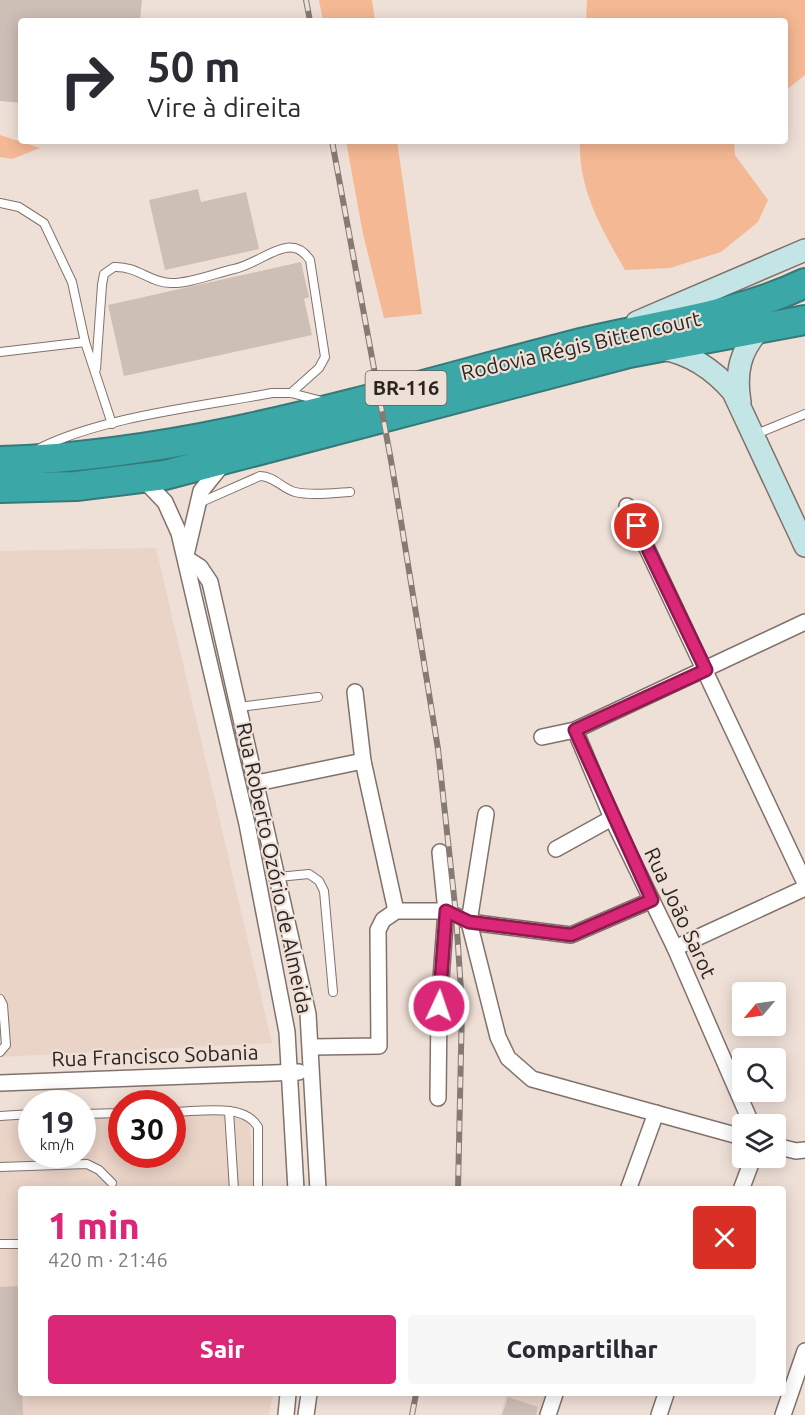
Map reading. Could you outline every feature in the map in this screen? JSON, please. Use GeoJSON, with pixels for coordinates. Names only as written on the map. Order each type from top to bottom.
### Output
{"type":"FeatureCollection","features":[{"type":"Feature","properties":{"kind":"highway","name":"Rodovia Régis Bittencourt"},"geometry":{"type":"LineString","coordinates":[[7,460],[94,454],[174,444],[594,340],[718,314],[761,302],[805,283]]}},
{"type":"Feature","properties":{"kind":"highway","name":"Rodovia Régis Bittencourt"},"geometry":{"type":"LineString","coordinates":[[0,488],[76,486],[142,478],[228,459],[652,348],[805,320]]}},
{"type":"Feature","properties":{"kind":"main road"},"geometry":{"type":"LineString","coordinates":[[594,340],[805,250]]}},
{"type":"Feature","properties":{"kind":"main road"},"geometry":{"type":"LineString","coordinates":[[741,405],[737,381],[741,357],[761,328]]}},
{"type":"Feature","properties":{"kind":"main road"},"geometry":{"type":"LineString","coordinates":[[652,348],[671,351],[699,362],[723,381],[741,405],[805,546]]}},
{"type":"Feature","properties":{"kind":"street","name":"Rua Roberto Ozório de Almeida"},"geometry":{"type":"LineString","coordinates":[[186,558],[197,503],[208,480],[228,459]]}},
{"type":"Feature","properties":{"kind":"street","name":"Rua Roberto Ozório de Almeida"},"geometry":{"type":"LineString","coordinates":[[142,478],[165,502],[173,516],[186,558],[258,880],[287,1032],[296,1186]]}},
{"type":"Feature","properties":{"kind":"street"},"geometry":{"type":"LineString","coordinates":[[627,506],[805,883]]}},
{"type":"Feature","properties":{"kind":"street"},"geometry":{"type":"LineString","coordinates":[[186,558],[200,567],[210,582],[308,1014],[318,1186]]}},
{"type":"Feature","properties":{"kind":"street"},"geometry":{"type":"LineString","coordinates":[[543,737],[575,730],[805,622]]}},
{"type":"Feature","properties":{"kind":"street"},"geometry":{"type":"LineString","coordinates":[[355,692],[363,761],[396,911]]}},
{"type":"Feature","properties":{"kind":"street"},"geometry":{"type":"LineString","coordinates":[[220,709],[239,706]]}},
{"type":"Feature","properties":{"kind":"street","name":"Rua João Sarot"},"geometry":{"type":"LineString","coordinates":[[575,730],[612,818],[675,948],[747,1114]]}},
{"type":"Feature","properties":{"kind":"street"},"geometry":{"type":"LineString","coordinates":[[257,783],[363,761]]}},
{"type":"Feature","properties":{"kind":"street"},"geometry":{"type":"LineString","coordinates":[[486,814],[469,922],[498,1037],[508,1058],[532,1079],[569,1087],[732,1134]]}},
{"type":"Feature","properties":{"kind":"street"},"geometry":{"type":"LineString","coordinates":[[556,849],[612,818]]}},
{"type":"Feature","properties":{"kind":"street"},"geometry":{"type":"LineString","coordinates":[[438,1098],[439,1006],[446,911],[440,852]]}},
{"type":"Feature","properties":{"kind":"street"},"geometry":{"type":"LineString","coordinates":[[258,880],[278,877]]}},
{"type":"Feature","properties":{"kind":"street"},"geometry":{"type":"LineString","coordinates":[[675,948],[805,888]]}},
{"type":"Feature","properties":{"kind":"street"},"geometry":{"type":"LineString","coordinates":[[310,1047],[379,1046],[378,930],[383,920],[396,911],[446,911],[469,922],[571,935],[652,900]]}},
{"type":"Feature","properties":{"kind":"street","name":"Rua Francisco Sobania"},"geometry":{"type":"LineString","coordinates":[[0,1083],[311,1071]]}},
{"type":"Feature","properties":{"kind":"street"},"geometry":{"type":"LineString","coordinates":[[629,1186],[656,1113]]}},
{"type":"Feature","properties":{"kind":"street"},"geometry":{"type":"LineString","coordinates":[[293,1123],[314,1122]]}},
{"type":"Feature","properties":{"kind":"street"},"geometry":{"type":"LineString","coordinates":[[786,1148],[805,1150]]}},
{"type":"Feature","properties":{"kind":"street"},"geometry":{"type":"LineString","coordinates":[[742,1186],[749,1168]]}},
{"type":"Feature","properties":{"kind":"street"},"geometry":{"type":"LineString","coordinates":[[783,1415],[805,1351]]}},
{"type":"Feature","properties":{"kind":"street"},"geometry":{"type":"LineString","coordinates":[[286,1415],[288,1396]]}},
{"type":"Feature","properties":{"kind":"street"},"geometry":{"type":"LineString","coordinates":[[306,1415],[309,1396]]}},
{"type":"Feature","properties":{"kind":"street"},"geometry":{"type":"LineString","coordinates":[[548,1415],[554,1396]]}},
{"type":"Feature","properties":{"kind":"street"},"geometry":{"type":"LineString","coordinates":[[658,1415],[665,1396]]}},
{"type":"Feature","properties":{"kind":"lane"},"geometry":{"type":"LineString","coordinates":[[0,203],[19,207],[44,223],[72,282],[85,342],[96,369],[112,424]]}},
{"type":"Feature","properties":{"kind":"lane"},"geometry":{"type":"LineString","coordinates":[[96,369],[102,285],[104,274],[114,267],[140,271],[171,283],[251,265],[281,249],[293,246],[304,250],[310,260],[325,357],[319,368],[291,393]]}},
{"type":"Feature","properties":{"kind":"lane"},"geometry":{"type":"LineString","coordinates":[[0,352],[85,342]]}},
{"type":"Feature","properties":{"kind":"lane"},"geometry":{"type":"LineString","coordinates":[[7,460],[58,439],[112,424],[272,393],[291,393],[338,405]]}},
{"type":"Feature","properties":{"kind":"lane"},"geometry":{"type":"LineString","coordinates":[[754,435],[805,414]]}},
{"type":"Feature","properties":{"kind":"lane"},"geometry":{"type":"LineString","coordinates":[[197,503],[260,476],[267,476],[291,491],[301,493],[350,492]]}},
{"type":"Feature","properties":{"kind":"lane"},"geometry":{"type":"LineString","coordinates":[[239,706],[318,697]]}},
{"type":"Feature","properties":{"kind":"lane"},"geometry":{"type":"LineString","coordinates":[[278,877],[309,874],[319,881],[324,891],[333,992]]}},
{"type":"Feature","properties":{"kind":"lane"},"geometry":{"type":"LineString","coordinates":[[0,999],[3,1005],[6,1045],[0,1052]]}},
{"type":"Feature","properties":{"kind":"lane"},"geometry":{"type":"LineString","coordinates":[[186,1112],[229,1111],[247,1114],[258,1127],[258,1186]]}},
{"type":"Feature","properties":{"kind":"lane"},"geometry":{"type":"LineString","coordinates":[[229,1111],[234,1186]]}},
{"type":"Feature","properties":{"kind":"lane"},"geometry":{"type":"LineString","coordinates":[[0,1116],[18,1115]]}},
{"type":"Feature","properties":{"kind":"lane"},"geometry":{"type":"LineString","coordinates":[[0,1167],[87,1164],[99,1170],[112,1183]]}},
{"type":"Feature","properties":{"kind":"lane"},"geometry":{"type":"LineString","coordinates":[[0,1244],[18,1244]]}},
{"type":"Feature","properties":{"kind":"shaded area"},"geometry":{"type":"Polygon","coordinates":[[[319,0],[372,0],[375,18],[322,18],[319,0]]]}},
{"type":"Feature","properties":{"kind":"shaded area"},"geometry":{"type":"Polygon","coordinates":[[[587,0],[805,0],[805,75],[788,89],[788,18],[586,18],[587,0]]]}},
{"type":"Feature","properties":{"kind":"shaded area"},"geometry":{"type":"Polygon","coordinates":[[[0,135],[18,141],[18,144],[40,148],[12,159],[0,157],[0,135]]]}},
{"type":"Feature","properties":{"kind":"shaded area"},"geometry":{"type":"Polygon","coordinates":[[[347,144],[397,144],[422,314],[384,318],[363,234],[347,144]]]}},
{"type":"Feature","properties":{"kind":"shaded area"},"geometry":{"type":"Polygon","coordinates":[[[580,144],[734,144],[735,155],[768,200],[758,222],[721,252],[670,268],[625,270],[593,208],[580,159],[580,144]]]}},
{"type":"Feature","properties":{"kind":"shaded area"},"geometry":{"type":"Polygon","coordinates":[[[156,548],[272,1043],[0,1057],[0,551],[156,548]]]}},
{"type":"Feature","properties":{"kind":"shaded area"},"geometry":{"type":"Polygon","coordinates":[[[248,1110],[256,1186],[18,1186],[18,1396],[273,1396],[269,1415],[0,1415],[0,1121],[18,1120],[18,1168],[96,1168],[96,1117],[108,1116],[108,1168],[186,1168],[186,1113],[248,1110]]]}},
{"type":"Feature","properties":{"kind":"shaded area"},"geometry":{"type":"Polygon","coordinates":[[[506,1396],[547,1396],[541,1415],[501,1415],[506,1396]]]}},
{"type":"Feature","properties":{"kind":"building"},"geometry":{"type":"Polygon","coordinates":[[[0,0],[142,0],[140,18],[18,18],[18,103],[0,101],[0,0]]]}},
{"type":"Feature","properties":{"kind":"building"},"geometry":{"type":"Polygon","coordinates":[[[198,189],[201,202],[246,192],[259,249],[165,270],[149,200],[198,189]]]}},
{"type":"Feature","properties":{"kind":"building"},"geometry":{"type":"Polygon","coordinates":[[[301,262],[309,297],[304,299],[312,335],[124,376],[108,305],[301,262]]]}},
{"type":"Feature","properties":{"kind":"building"},"geometry":{"type":"Polygon","coordinates":[[[18,1286],[18,1396],[22,1396],[23,1415],[0,1415],[0,1287],[18,1286]]]}},
{"type":"Feature","properties":{"kind":"building"},"geometry":{"type":"Polygon","coordinates":[[[508,1397],[538,1407],[536,1415],[502,1415],[508,1397]]]}},
{"type":"Feature","properties":{"kind":"railway"},"geometry":{"type":"LineString","coordinates":[[306,0],[309,18]]}},
{"type":"Feature","properties":{"kind":"railway"},"geometry":{"type":"LineString","coordinates":[[333,144],[392,466],[438,749],[456,915],[462,1006],[458,1186]]}},
{"type":"Feature","properties":{"kind":"railway"},"geometry":{"type":"LineString","coordinates":[[412,1415],[416,1396]]}},
{"type":"Feature","properties":{"kind":"route"},"geometry":{"type":"LineString","coordinates":[[439,1006],[446,911],[469,922],[571,935],[582,933],[652,900],[612,818],[575,730],[706,670],[637,526]]}}]}
